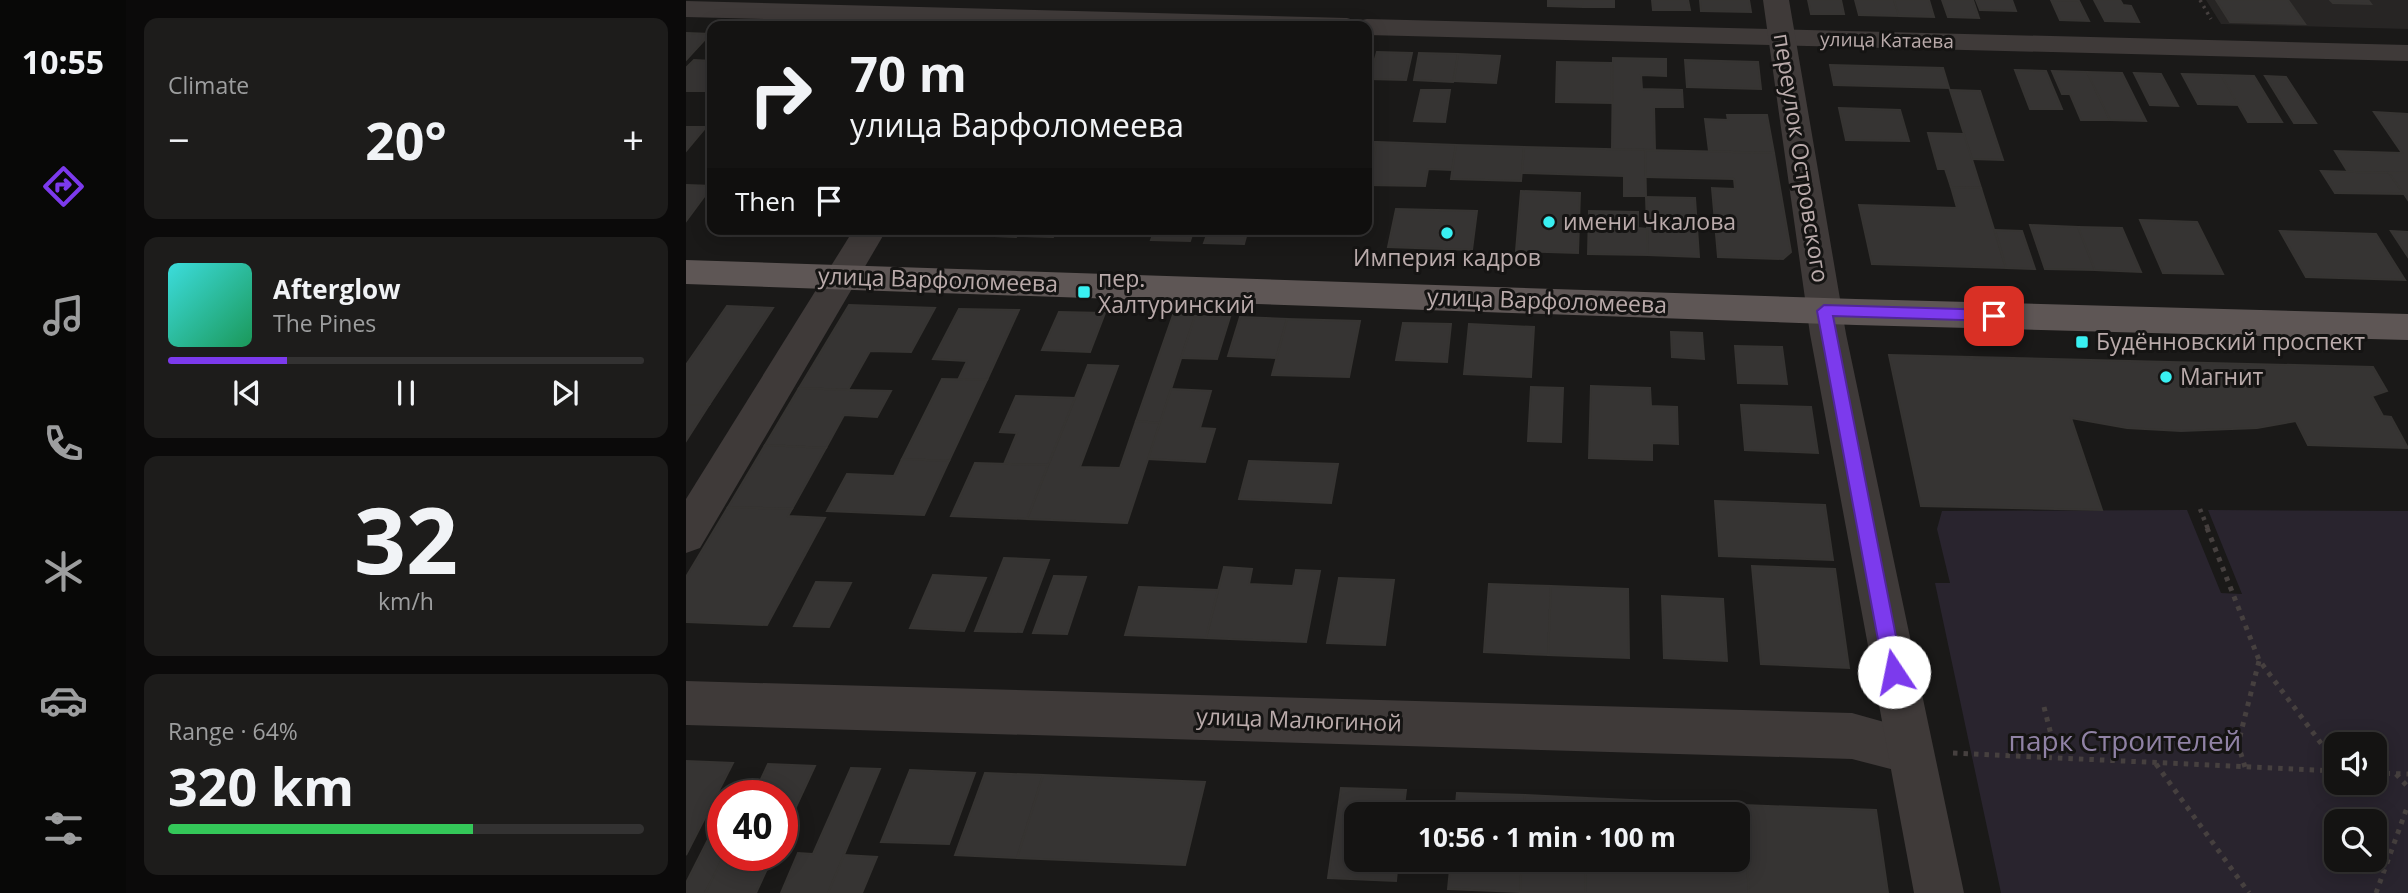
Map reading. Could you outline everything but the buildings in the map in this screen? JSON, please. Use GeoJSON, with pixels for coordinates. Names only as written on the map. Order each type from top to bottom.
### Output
{"type":"FeatureCollection","features":[{"type":"Feature","properties":{"kind":"main road","name":"улица Варфоломеева"},"geometry":{"type":"LineString","coordinates":[[686,272],[1824,311],[2408,327]]}},
{"type":"Feature","properties":{"kind":"street","name":"переулок Островского"},"geometry":{"type":"LineString","coordinates":[[1776,0],[1824,311],[1939,893]]}},
{"type":"Feature","properties":{"kind":"street"},"geometry":{"type":"LineString","coordinates":[[686,9],[1001,14],[1203,21]]}},
{"type":"Feature","properties":{"kind":"street","name":"улица Катаева"},"geometry":{"type":"LineString","coordinates":[[1372,27],[2408,53]]}},
{"type":"Feature","properties":{"kind":"street"},"geometry":{"type":"LineString","coordinates":[[686,535],[868,235]]}},
{"type":"Feature","properties":{"kind":"street","name":"улица Малюгиной"},"geometry":{"type":"LineString","coordinates":[[686,703],[1852,736],[1910,751]]}},
{"type":"Feature","properties":{"kind":"path"},"geometry":{"type":"LineString","coordinates":[[2200,0],[2214,24]]}},
{"type":"Feature","properties":{"kind":"path"},"geometry":{"type":"LineString","coordinates":[[2200,509],[2259,660],[2324,750]]}},
{"type":"Feature","properties":{"kind":"path"},"geometry":{"type":"LineString","coordinates":[[2245,766],[2238,744],[2259,660]]}},
{"type":"Feature","properties":{"kind":"path"},"geometry":{"type":"LineString","coordinates":[[2044,707],[2057,758]]}},
{"type":"Feature","properties":{"kind":"path"},"geometry":{"type":"LineString","coordinates":[[1910,751],[2324,770]]}},
{"type":"Feature","properties":{"kind":"path"},"geometry":{"type":"LineString","coordinates":[[2155,763],[2249,893]]}},
{"type":"Feature","properties":{"kind":"path"},"geometry":{"type":"LineString","coordinates":[[2387,774],[2408,774]]}},
{"type":"Feature","properties":{"kind":"path"},"geometry":{"type":"LineString","coordinates":[[2395,774],[2408,787]]}},
{"type":"Feature","properties":{"kind":"path"},"geometry":{"type":"LineString","coordinates":[[2376,893],[2408,805]]}},
{"type":"Feature","properties":{"kind":"shaded area"},"geometry":{"type":"Polygon","coordinates":[[[2206,0],[2408,0],[2408,29],[2221,24],[2206,0]]]}},
{"type":"Feature","properties":{"kind":"green space","name":"парк Строителей"},"geometry":{"type":"Polygon","coordinates":[[[2187,510],[2221,593],[2242,594],[2208,510],[2408,511],[2408,893],[2001,893],[1935,583],[1950,583],[1937,529],[1942,511],[2187,510]]]}},
{"type":"Feature","properties":{"kind":"place","name":"имени Чкалова"},"geometry":{"type":"Point","coordinates":[1549,222]}},
{"type":"Feature","properties":{"kind":"place","name":"Империя кадров"},"geometry":{"type":"Point","coordinates":[1447,233]}},
{"type":"Feature","properties":{"kind":"place","name":"пер. Халтуринский"},"geometry":{"type":"Point","coordinates":[1084,292]}},
{"type":"Feature","properties":{"kind":"place","name":"Будённовский проспект"},"geometry":{"type":"Point","coordinates":[2082,342]}},
{"type":"Feature","properties":{"kind":"place","name":"Магнит"},"geometry":{"type":"Point","coordinates":[2166,377]}},
{"type":"Feature","properties":{"kind":"route"},"geometry":{"type":"LineString","coordinates":[[1894,672],[1824,311],[1994,316]]}}]}
